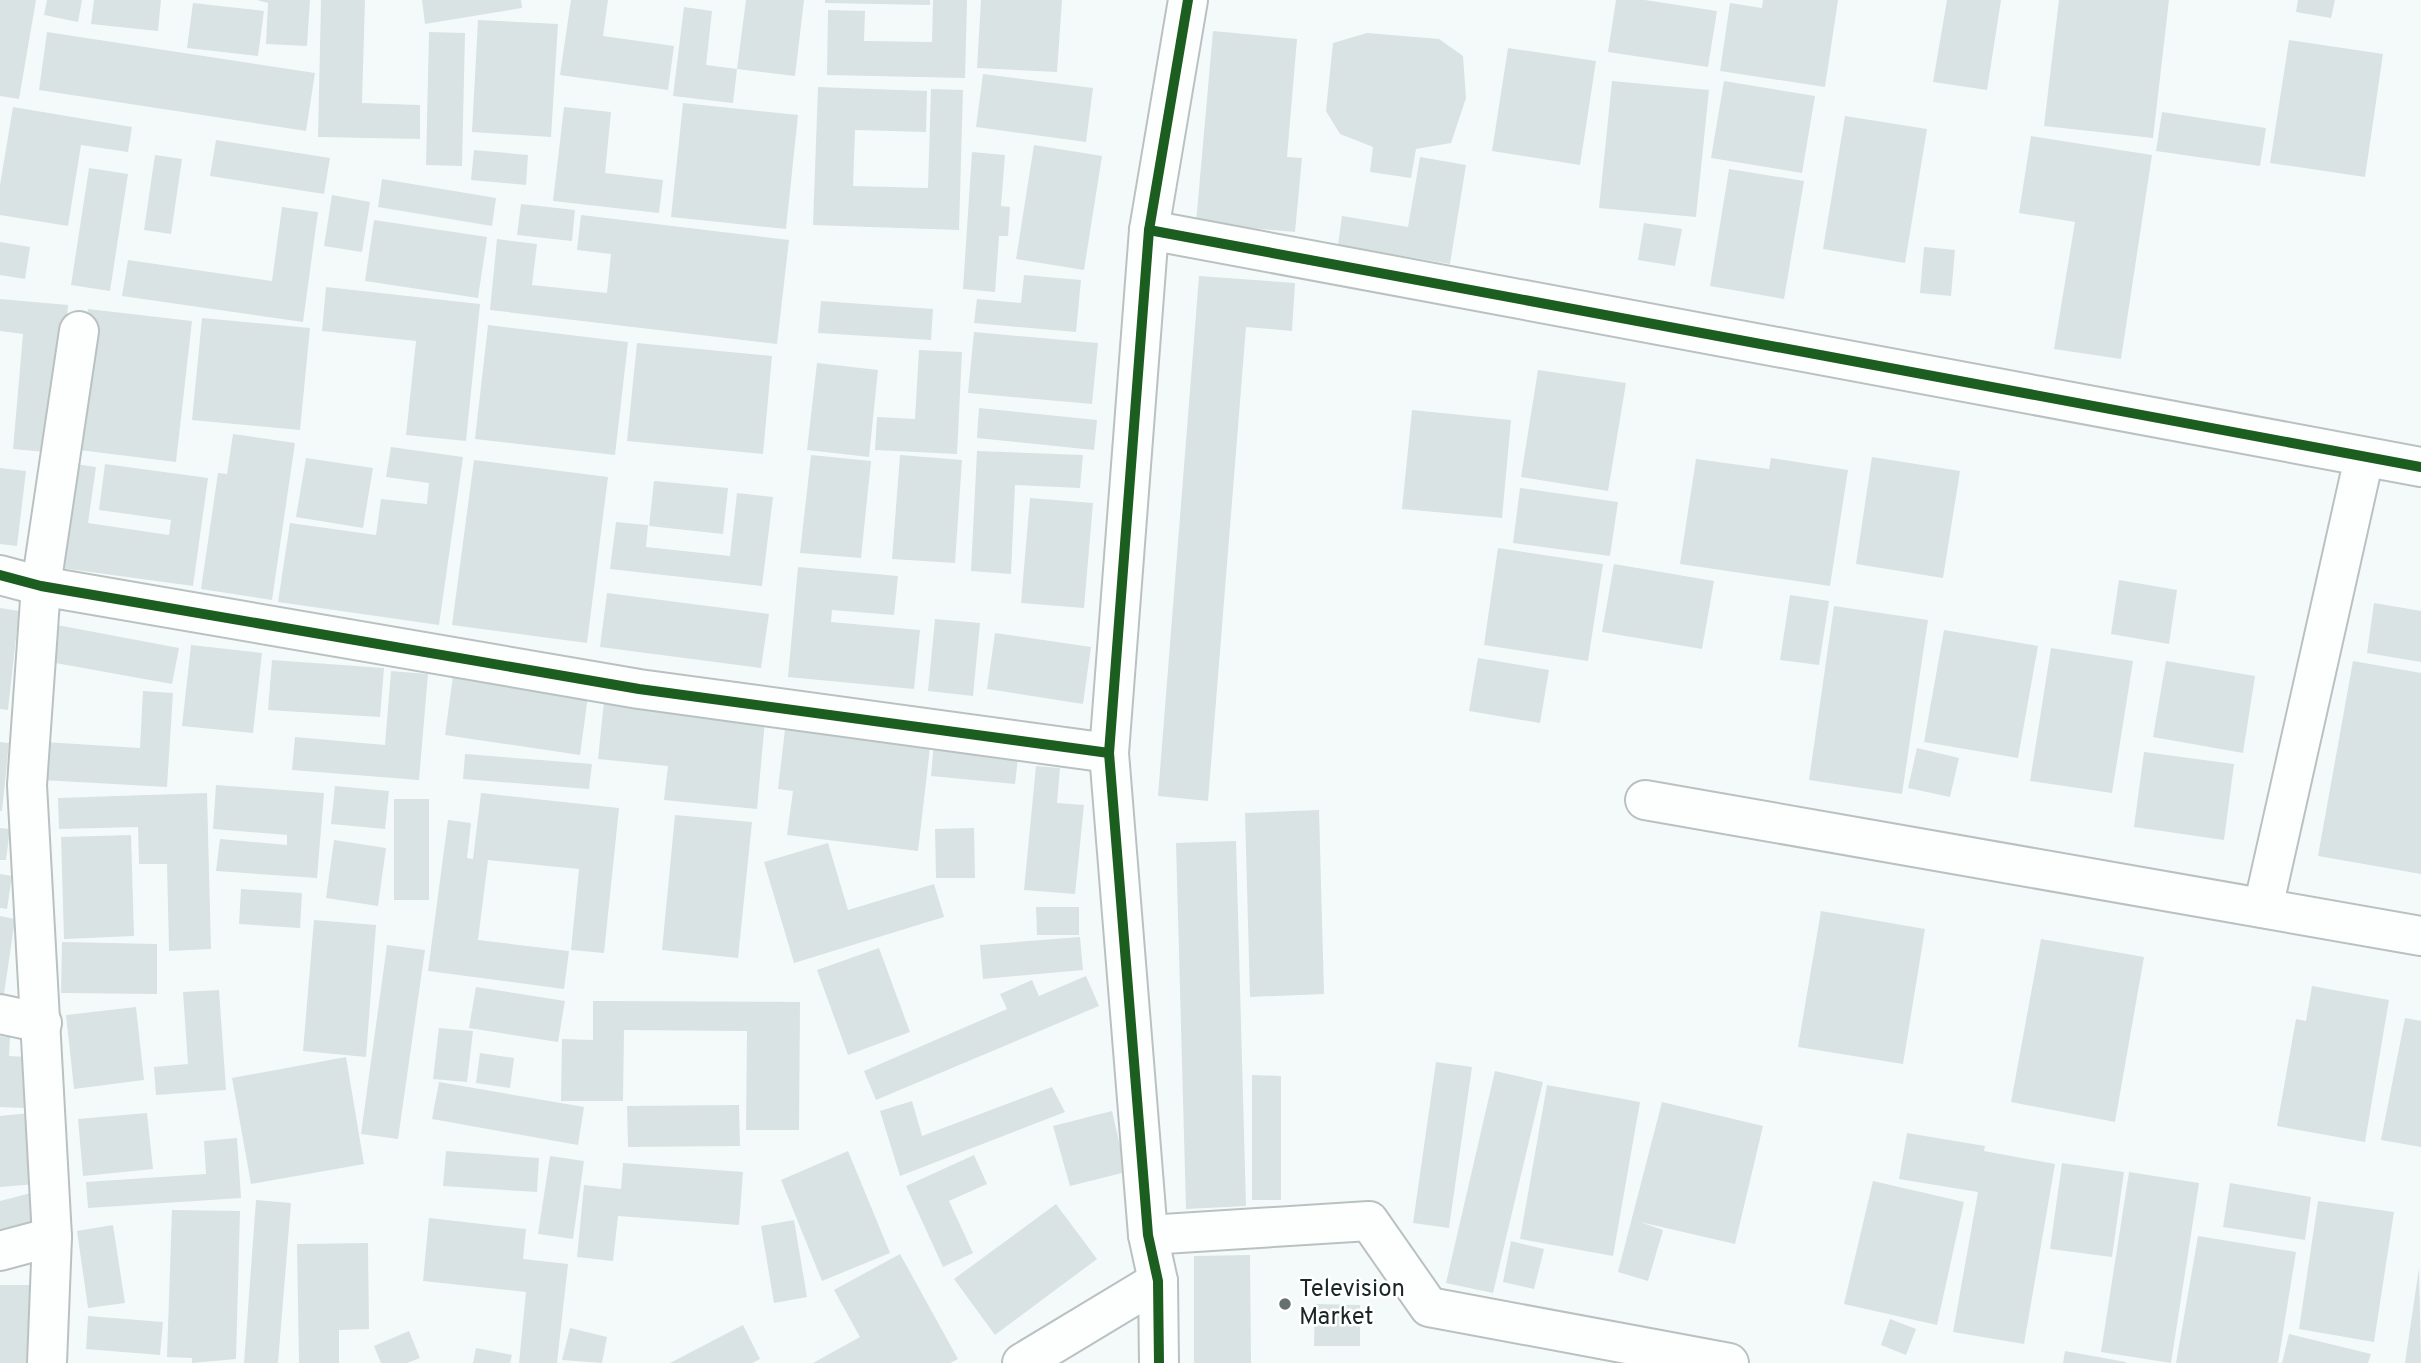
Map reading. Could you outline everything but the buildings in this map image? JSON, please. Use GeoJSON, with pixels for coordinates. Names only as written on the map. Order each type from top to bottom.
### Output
{"type":"FeatureCollection","features":[{"type":"Feature","properties":{"kind":"street"},"geometry":{"type":"LineString","coordinates":[[1159,1363],[1158,1281],[1148,1235],[1109,752],[1149,230],[1188,0]]}},
{"type":"Feature","properties":{"kind":"street"},"geometry":{"type":"LineString","coordinates":[[1149,230],[2421,467]]}},
{"type":"Feature","properties":{"kind":"street"},"geometry":{"type":"LineString","coordinates":[[47,1363],[52,1237],[27,785],[41,586],[79,331]]}},
{"type":"Feature","properties":{"kind":"street"},"geometry":{"type":"LineString","coordinates":[[2263,908],[2364,458]]}},
{"type":"Feature","properties":{"kind":"street"},"geometry":{"type":"LineString","coordinates":[[0,575],[41,586],[639,689],[1109,752]]}},
{"type":"Feature","properties":{"kind":"street"},"geometry":{"type":"LineString","coordinates":[[1645,800],[2421,936]]}},
{"type":"Feature","properties":{"kind":"street"},"geometry":{"type":"LineString","coordinates":[[0,1014],[41,1023]]}},
{"type":"Feature","properties":{"kind":"street"},"geometry":{"type":"LineString","coordinates":[[1148,1235],[1369,1221],[1429,1307],[1729,1363]]}},
{"type":"Feature","properties":{"kind":"street"},"geometry":{"type":"LineString","coordinates":[[0,1251],[52,1237]]}},
{"type":"Feature","properties":{"kind":"street"},"geometry":{"type":"LineString","coordinates":[[1022,1363],[1158,1281]]}},
{"type":"Feature","properties":{"kind":"cycle path"},"geometry":{"type":"LineString","coordinates":[[1159,1363],[1158,1281],[1148,1235],[1109,753],[1149,230],[1188,0]]}},
{"type":"Feature","properties":{"kind":"cycle path"},"geometry":{"type":"LineString","coordinates":[[1149,230],[2421,467]]}},
{"type":"Feature","properties":{"kind":"cycle path"},"geometry":{"type":"LineString","coordinates":[[0,575],[41,586],[639,689],[1109,753]]}},
{"type":"Feature","properties":{"kind":"place","name":"Television Market"},"geometry":{"type":"Point","coordinates":[1285,1304]}}]}
